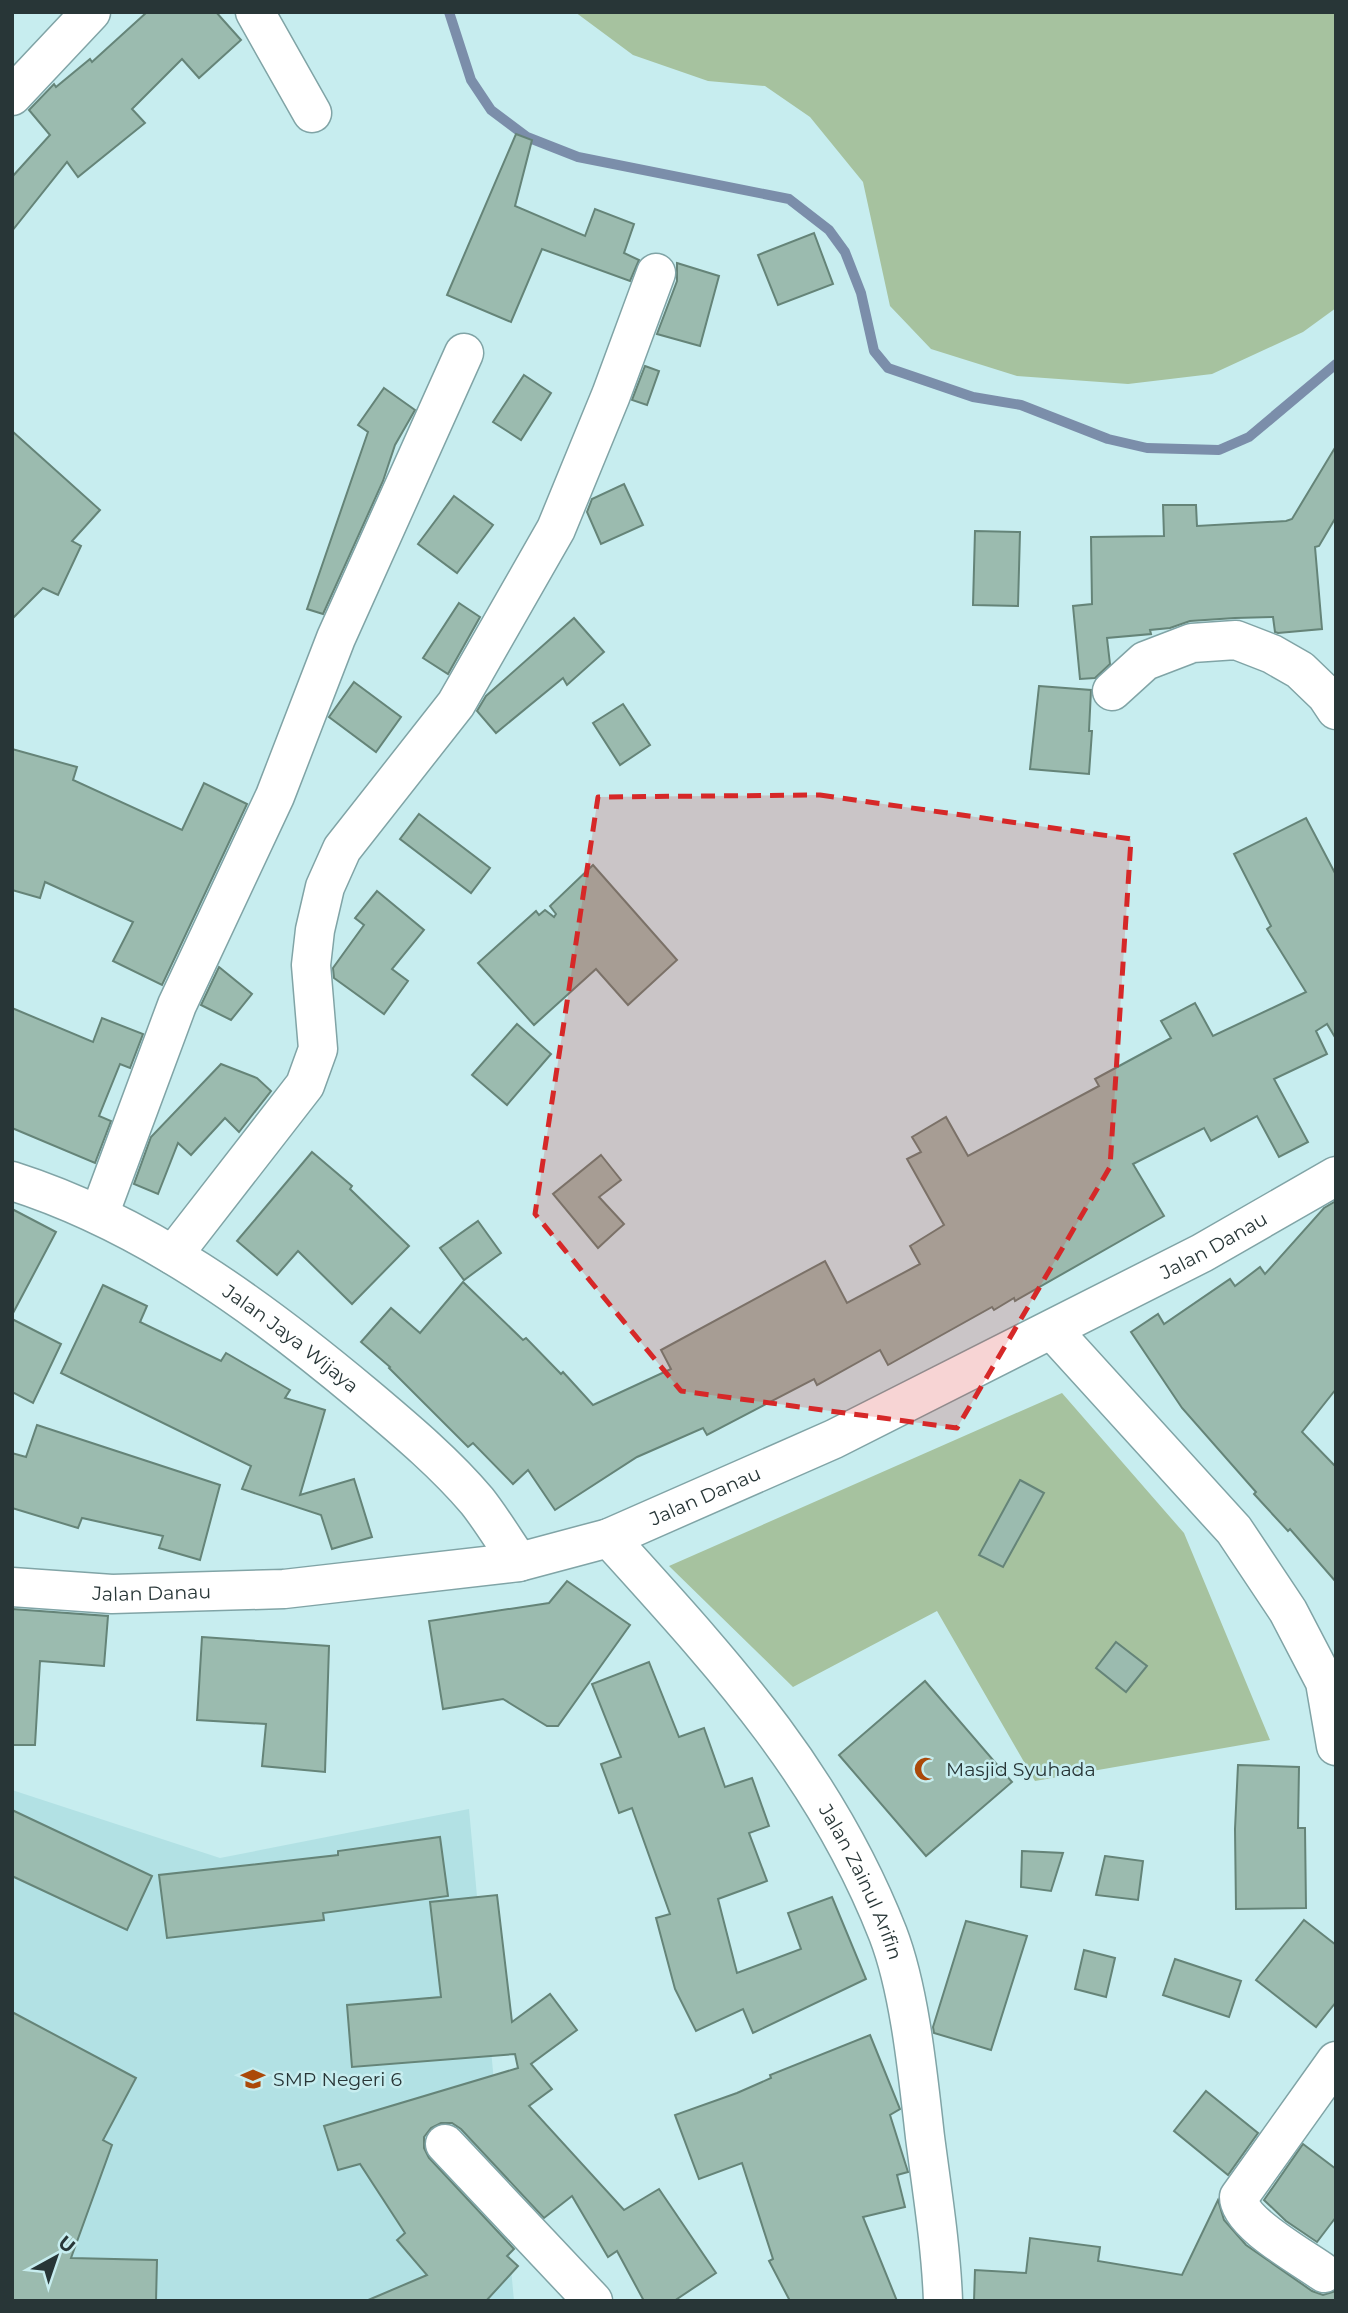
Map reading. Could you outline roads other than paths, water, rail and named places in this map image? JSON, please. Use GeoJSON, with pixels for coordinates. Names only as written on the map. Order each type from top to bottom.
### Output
{"type":"FeatureCollection","features":[{"type":"Feature","properties":{"kind":"street"},"geometry":{"type":"LineString","coordinates":[[12,96],[91,12]]}},
{"type":"Feature","properties":{"kind":"street"},"geometry":{"type":"LineString","coordinates":[[255,12],[312,113]]}},
{"type":"Feature","properties":{"kind":"street"},"geometry":{"type":"LineString","coordinates":[[173,1255],[305,1086],[318,1049],[311,965],[315,930],[331,875],[342,849],[374,805],[419,755],[456,704],[556,528],[611,395],[656,273]]}},
{"type":"Feature","properties":{"kind":"street"},"geometry":{"type":"LineString","coordinates":[[99,1215],[177,1006],[275,796],[336,638],[464,353]]}},
{"type":"Feature","properties":{"kind":"street"},"geometry":{"type":"LineString","coordinates":[[1112,691],[1145,661],[1192,643],[1236,640],[1272,654],[1300,670],[1326,695],[1336,710]]}},
{"type":"Feature","properties":{"kind":"street","name":"Jalan Danau"},"geometry":{"type":"LineString","coordinates":[[12,1587],[112,1594],[284,1589],[519,1562],[609,1538],[834,1439],[1202,1254],[1336,1176]]}},
{"type":"Feature","properties":{"kind":"street","name":"Jalan Jaya Wijaya"},"geometry":{"type":"LineString","coordinates":[[12,1181],[99,1215],[173,1255],[253,1307],[408,1432],[476,1500],[519,1562]]}},
{"type":"Feature","properties":{"kind":"street"},"geometry":{"type":"LineString","coordinates":[[1052,1330],[1234,1531],[1287,1611],[1325,1682],[1336,1746]]}},
{"type":"Feature","properties":{"kind":"street","name":"Jalan Zainul Arifin"},"geometry":{"type":"LineString","coordinates":[[609,1538],[729,1670],[787,1745],[828,1809],[862,1874],[889,1937],[908,2016],[940,2298]]}},
{"type":"Feature","properties":{"kind":"street"},"geometry":{"type":"LineString","coordinates":[[1324,2273],[1249,2220],[1239,2205],[1239,2197],[1336,2061]]}},
{"type":"Feature","properties":{"kind":"street"},"geometry":{"type":"LineString","coordinates":[[445,2144],[593,2301]]}},
{"type":"Feature","properties":{"kind":"waterway"},"geometry":{"type":"LineString","coordinates":[[449,12],[471,80],[491,110],[527,137],[578,157],[789,199],[829,230],[845,252],[861,293],[874,351],[888,368],[973,397],[1021,405],[1108,439],[1147,448],[1219,450],[1249,437],[1336,364]]}},
{"type":"Feature","properties":{"kind":"place","name":"Masjid Syuhada"},"geometry":{"type":"Point","coordinates":[926,1769]}},
{"type":"Feature","properties":{"kind":"place","name":"SMP Negeri 6"},"geometry":{"type":"Point","coordinates":[253,2079]}}]}
